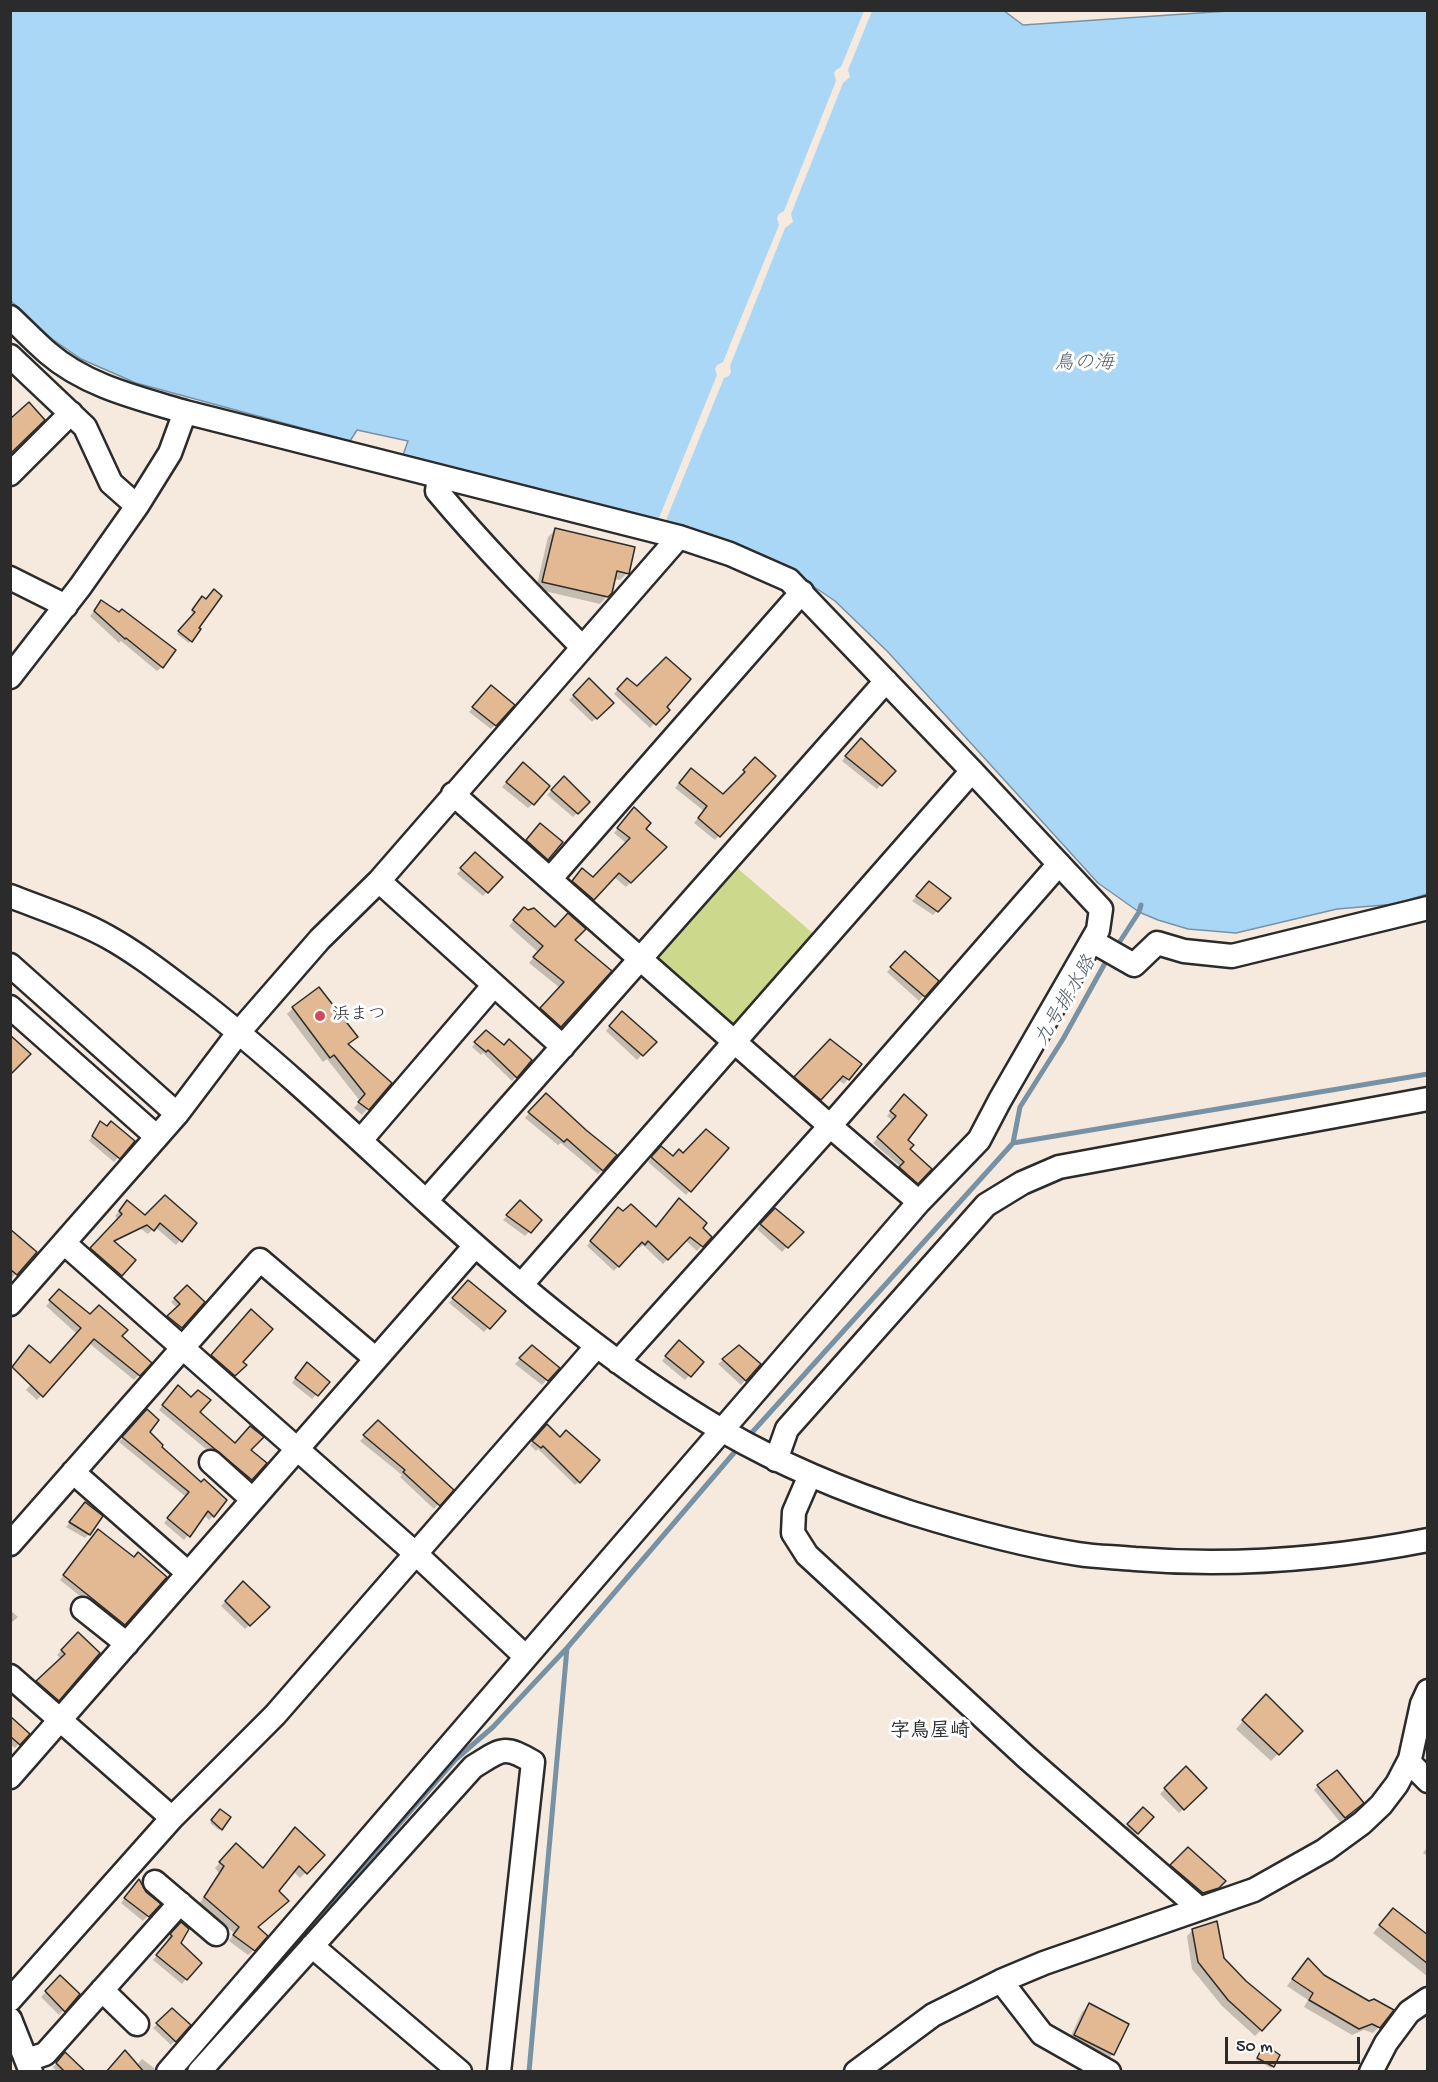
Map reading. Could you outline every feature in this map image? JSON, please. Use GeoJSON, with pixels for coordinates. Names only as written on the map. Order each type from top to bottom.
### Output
{"type":"FeatureCollection","features":[{"type":"Feature","properties":{"kind":"street"},"geometry":{"type":"LineString","coordinates":[[10,317],[49,355],[88,379],[111,389],[185,412],[679,537],[730,554],[789,580],[1101,909],[1096,943],[1000,1100],[980,1140],[919,1202],[728,1434],[526,1657],[168,2072]]}},
{"type":"Feature","properties":{"kind":"street"},"geometry":{"type":"LineString","coordinates":[[15,369],[71,413],[85,427],[111,483],[137,506]]}},
{"type":"Feature","properties":{"kind":"street"},"geometry":{"type":"LineString","coordinates":[[10,677],[66,606],[137,506],[170,453],[185,412]]}},
{"type":"Feature","properties":{"kind":"street"},"geometry":{"type":"LineString","coordinates":[[10,474],[71,413]]}},
{"type":"Feature","properties":{"kind":"street"},"geometry":{"type":"LineString","coordinates":[[439,477],[437,491],[462,521],[582,647]]}},
{"type":"Feature","properties":{"kind":"street"},"geometry":{"type":"LineString","coordinates":[[10,1304],[177,1114],[239,1032],[320,939],[379,881],[679,537]]}},
{"type":"Feature","properties":{"kind":"street"},"geometry":{"type":"LineString","coordinates":[[10,578],[66,606]]}},
{"type":"Feature","properties":{"kind":"street"},"geometry":{"type":"LineString","coordinates":[[551,878],[802,592]]}},
{"type":"Feature","properties":{"kind":"street"},"geometry":{"type":"LineString","coordinates":[[426,1201],[886,681]]}},
{"type":"Feature","properties":{"kind":"street"},"geometry":{"type":"LineString","coordinates":[[522,1284],[972,771]]}},
{"type":"Feature","properties":{"kind":"street"},"geometry":{"type":"LineString","coordinates":[[453,794],[919,1202]]}},
{"type":"Feature","properties":{"kind":"street"},"geometry":{"type":"LineString","coordinates":[[618,1362],[830,1126],[1059,864]]}},
{"type":"Feature","properties":{"kind":"street"},"geometry":{"type":"LineString","coordinates":[[379,881],[562,1047]]}},
{"type":"Feature","properties":{"kind":"street"},"geometry":{"type":"LineString","coordinates":[[10,897],[62,916],[104,935],[143,958],[239,1032],[361,1140],[475,1246],[596,1347],[728,1434],[810,1475],[871,1500],[979,1534],[1081,1555],[1166,1561],[1242,1562],[1317,1557],[1428,1540]]}},
{"type":"Feature","properties":{"kind":"street"},"geometry":{"type":"LineString","coordinates":[[1096,943],[1134,965],[1157,943],[1184,951],[1232,956],[1428,908]]}},
{"type":"Feature","properties":{"kind":"street"},"geometry":{"type":"LineString","coordinates":[[10,965],[177,1114]]}},
{"type":"Feature","properties":{"kind":"street"},"geometry":{"type":"LineString","coordinates":[[361,1140],[494,985]]}},
{"type":"Feature","properties":{"kind":"street"},"geometry":{"type":"LineString","coordinates":[[10,1007],[157,1137]]}},
{"type":"Feature","properties":{"kind":"street"},"geometry":{"type":"LineString","coordinates":[[769,1456],[788,1429],[986,1204],[1022,1183],[1059,1167],[1428,1099]]}},
{"type":"Feature","properties":{"kind":"street"},"geometry":{"type":"LineString","coordinates":[[64,1243],[416,1554],[526,1657]]}},
{"type":"Feature","properties":{"kind":"street"},"geometry":{"type":"LineString","coordinates":[[10,1777],[475,1246]]}},
{"type":"Feature","properties":{"kind":"street"},"geometry":{"type":"LineString","coordinates":[[10,1544],[260,1260],[376,1359]]}},
{"type":"Feature","properties":{"kind":"street"},"geometry":{"type":"LineString","coordinates":[[10,2000],[172,1818],[275,1715],[596,1347]]}},
{"type":"Feature","properties":{"kind":"street"},"geometry":{"type":"LineString","coordinates":[[211,1462],[252,1499]]}},
{"type":"Feature","properties":{"kind":"street"},"geometry":{"type":"LineString","coordinates":[[73,1472],[188,1573]]}},
{"type":"Feature","properties":{"kind":"street"},"geometry":{"type":"LineString","coordinates":[[810,1475],[794,1512],[793,1533],[807,1555],[1026,1757],[1199,1908]]}},
{"type":"Feature","properties":{"kind":"street"},"geometry":{"type":"LineString","coordinates":[[83,1609],[126,1644]]}},
{"type":"Feature","properties":{"kind":"street"},"geometry":{"type":"LineString","coordinates":[[10,1676],[172,1818]]}},
{"type":"Feature","properties":{"kind":"street"},"geometry":{"type":"LineString","coordinates":[[856,2072],[933,2015],[1001,1980],[1254,1890],[1325,1850],[1381,1806],[1397,1784],[1409,1762],[1422,1704],[1428,1691]]}},
{"type":"Feature","properties":{"kind":"street"},"geometry":{"type":"LineString","coordinates":[[199,2072],[473,1767],[500,1751],[515,1751],[533,1761],[500,2072]]}},
{"type":"Feature","properties":{"kind":"street"},"geometry":{"type":"LineString","coordinates":[[1409,1762],[1428,1781]]}},
{"type":"Feature","properties":{"kind":"street"},"geometry":{"type":"LineString","coordinates":[[155,1881],[216,1934]]}},
{"type":"Feature","properties":{"kind":"street"},"geometry":{"type":"LineString","coordinates":[[10,2019],[29,2066],[45,2054],[180,1903]]}},
{"type":"Feature","properties":{"kind":"street"},"geometry":{"type":"LineString","coordinates":[[312,1946],[460,2072]]}},
{"type":"Feature","properties":{"kind":"street"},"geometry":{"type":"LineString","coordinates":[[1001,1980],[1042,2034],[1109,2072]]}},
{"type":"Feature","properties":{"kind":"street"},"geometry":{"type":"LineString","coordinates":[[102,1990],[137,2024]]}},
{"type":"Feature","properties":{"kind":"street"},"geometry":{"type":"LineString","coordinates":[[1371,2072],[1386,2043],[1408,2013],[1428,1999]]}},
{"type":"Feature","properties":{"kind":"green space"},"geometry":{"type":"Polygon","coordinates":[[[735,866],[816,936],[738,1025],[729,1024],[657,964],[659,952],[735,866]]]}},
{"type":"Feature","properties":{"kind":"water","name":"鳥の海"},"geometry":{"type":"Polygon","coordinates":[[[1003,10],[1023,25],[1243,10],[1427,11],[1427,894],[1396,904],[1337,909],[1236,933],[1188,929],[1158,920],[1139,912],[1098,883],[888,652],[835,601],[774,562],[721,541],[626,512],[403,455],[408,441],[357,430],[350,441],[136,383],[81,359],[52,339],[11,301],[10,11],[1003,10]]]}},
{"type":"Feature","properties":{"kind":"pier"},"geometry":{"type":"Polygon","coordinates":[[[864,11],[872,11],[848,70],[850,77],[843,83],[791,214],[793,222],[785,228],[730,366],[731,372],[724,378],[664,525],[657,523],[717,375],[715,369],[723,362],[779,225],[777,218],[784,211],[836,81],[834,73],[841,67],[864,11]]]}},
{"type":"Feature","properties":{"kind":"building"},"geometry":{"type":"Polygon","coordinates":[[[29,402],[45,420],[10,454],[10,419],[29,402]]]}},
{"type":"Feature","properties":{"kind":"building"},"geometry":{"type":"Polygon","coordinates":[[[555,528],[635,547],[629,574],[617,571],[612,593],[608,597],[542,582],[555,528]]]}},
{"type":"Feature","properties":{"kind":"building"},"geometry":{"type":"Polygon","coordinates":[[[214,589],[222,596],[192,642],[178,631],[195,612],[192,610],[202,596],[206,599],[214,589]]]}},
{"type":"Feature","properties":{"kind":"building"},"geometry":{"type":"Polygon","coordinates":[[[101,600],[119,612],[122,609],[176,650],[163,668],[125,639],[94,611],[101,600]]]}},
{"type":"Feature","properties":{"kind":"building"},"geometry":{"type":"Polygon","coordinates":[[[666,657],[691,679],[667,707],[670,710],[656,725],[617,689],[627,678],[637,686],[666,657]]]}},
{"type":"Feature","properties":{"kind":"building"},"geometry":{"type":"Polygon","coordinates":[[[589,678],[614,703],[597,719],[573,695],[589,678]]]}},
{"type":"Feature","properties":{"kind":"building"},"geometry":{"type":"Polygon","coordinates":[[[491,685],[515,705],[496,726],[472,707],[491,685]]]}},
{"type":"Feature","properties":{"kind":"building"},"geometry":{"type":"Polygon","coordinates":[[[861,738],[896,771],[882,786],[845,756],[861,738]]]}},
{"type":"Feature","properties":{"kind":"building"},"geometry":{"type":"Polygon","coordinates":[[[755,757],[776,776],[720,837],[698,818],[707,806],[679,783],[691,768],[723,794],[745,772],[743,770],[755,757]]]}},
{"type":"Feature","properties":{"kind":"building"},"geometry":{"type":"Polygon","coordinates":[[[523,762],[550,786],[534,805],[506,782],[523,762]]]}},
{"type":"Feature","properties":{"kind":"building"},"geometry":{"type":"Polygon","coordinates":[[[564,776],[590,802],[578,814],[551,790],[564,776]]]}},
{"type":"Feature","properties":{"kind":"building"},"geometry":{"type":"Polygon","coordinates":[[[634,807],[651,823],[646,829],[667,847],[631,883],[619,873],[594,900],[572,881],[582,868],[593,877],[630,838],[617,828],[634,807]]]}},
{"type":"Feature","properties":{"kind":"building"},"geometry":{"type":"Polygon","coordinates":[[[540,823],[563,842],[548,860],[526,840],[540,823]]]}},
{"type":"Feature","properties":{"kind":"building"},"geometry":{"type":"Polygon","coordinates":[[[475,852],[503,877],[488,893],[460,868],[475,852]]]}},
{"type":"Feature","properties":{"kind":"building"},"geometry":{"type":"Polygon","coordinates":[[[929,881],[951,898],[938,912],[916,896],[929,881]]]}},
{"type":"Feature","properties":{"kind":"building"},"geometry":{"type":"Polygon","coordinates":[[[524,907],[528,910],[534,908],[555,927],[568,913],[586,929],[575,940],[612,971],[561,1027],[540,1008],[564,982],[533,957],[543,946],[513,920],[524,907]]]}},
{"type":"Feature","properties":{"kind":"building"},"geometry":{"type":"Polygon","coordinates":[[[905,951],[939,981],[925,997],[890,967],[905,951]]]}},
{"type":"Feature","properties":{"kind":"building"},"geometry":{"type":"Polygon","coordinates":[[[319,987],[358,1037],[348,1044],[392,1083],[369,1110],[358,1102],[365,1094],[334,1055],[330,1058],[292,1007],[319,987]]]}},
{"type":"Feature","properties":{"kind":"building"},"geometry":{"type":"Polygon","coordinates":[[[622,1011],[657,1042],[643,1056],[609,1026],[622,1011]]]}},
{"type":"Feature","properties":{"kind":"building"},"geometry":{"type":"Polygon","coordinates":[[[486,1030],[504,1045],[509,1039],[532,1060],[517,1078],[488,1050],[486,1052],[474,1042],[486,1030]]]}},
{"type":"Feature","properties":{"kind":"building"},"geometry":{"type":"Polygon","coordinates":[[[10,1035],[31,1054],[10,1075],[10,1035]]]}},
{"type":"Feature","properties":{"kind":"building"},"geometry":{"type":"Polygon","coordinates":[[[830,1039],[862,1064],[849,1080],[843,1076],[821,1100],[794,1077],[830,1039]]]}},
{"type":"Feature","properties":{"kind":"building"},"geometry":{"type":"Polygon","coordinates":[[[546,1093],[617,1155],[603,1171],[567,1139],[564,1142],[528,1112],[546,1093]]]}},
{"type":"Feature","properties":{"kind":"building"},"geometry":{"type":"Polygon","coordinates":[[[904,1094],[927,1115],[908,1140],[914,1145],[910,1149],[932,1169],[918,1184],[899,1167],[904,1162],[877,1137],[896,1116],[890,1111],[904,1094]]]}},
{"type":"Feature","properties":{"kind":"building"},"geometry":{"type":"Polygon","coordinates":[[[100,1121],[107,1126],[111,1121],[135,1141],[120,1159],[92,1136],[100,1121]]]}},
{"type":"Feature","properties":{"kind":"building"},"geometry":{"type":"Polygon","coordinates":[[[706,1129],[729,1148],[691,1192],[651,1157],[661,1146],[673,1156],[679,1149],[683,1153],[706,1129]]]}},
{"type":"Feature","properties":{"kind":"building"},"geometry":{"type":"Polygon","coordinates":[[[165,1195],[197,1223],[182,1242],[160,1223],[154,1231],[147,1225],[114,1241],[136,1260],[122,1276],[90,1248],[122,1214],[119,1211],[127,1200],[145,1215],[165,1195]]]}},
{"type":"Feature","properties":{"kind":"building"},"geometry":{"type":"Polygon","coordinates":[[[679,1198],[707,1223],[703,1228],[712,1237],[703,1247],[690,1237],[668,1260],[648,1241],[645,1245],[642,1242],[619,1267],[590,1241],[618,1207],[623,1211],[631,1204],[656,1227],[679,1198]]]}},
{"type":"Feature","properties":{"kind":"building"},"geometry":{"type":"Polygon","coordinates":[[[520,1200],[542,1220],[531,1233],[506,1215],[520,1200]]]}},
{"type":"Feature","properties":{"kind":"building"},"geometry":{"type":"Polygon","coordinates":[[[775,1208],[804,1232],[788,1248],[760,1224],[775,1208]]]}},
{"type":"Feature","properties":{"kind":"building"},"geometry":{"type":"Polygon","coordinates":[[[10,1229],[37,1252],[17,1275],[10,1269],[10,1229]]]}},
{"type":"Feature","properties":{"kind":"building"},"geometry":{"type":"Polygon","coordinates":[[[468,1280],[506,1311],[490,1329],[452,1298],[468,1280]]]}},
{"type":"Feature","properties":{"kind":"building"},"geometry":{"type":"Polygon","coordinates":[[[187,1285],[205,1302],[182,1328],[167,1316],[180,1304],[174,1298],[187,1285]]]}},
{"type":"Feature","properties":{"kind":"building"},"geometry":{"type":"Polygon","coordinates":[[[59,1289],[90,1314],[99,1305],[128,1330],[122,1336],[152,1363],[140,1376],[94,1339],[43,1397],[12,1367],[29,1345],[50,1363],[81,1328],[49,1300],[59,1289]]]}},
{"type":"Feature","properties":{"kind":"building"},"geometry":{"type":"Polygon","coordinates":[[[251,1309],[273,1329],[243,1362],[247,1365],[235,1376],[211,1355],[251,1309]]]}},
{"type":"Feature","properties":{"kind":"building"},"geometry":{"type":"Polygon","coordinates":[[[679,1340],[704,1362],[691,1377],[665,1356],[679,1340]]]}},
{"type":"Feature","properties":{"kind":"building"},"geometry":{"type":"Polygon","coordinates":[[[532,1345],[560,1368],[548,1381],[519,1358],[532,1345]]]}},
{"type":"Feature","properties":{"kind":"building"},"geometry":{"type":"Polygon","coordinates":[[[739,1345],[761,1364],[746,1381],[722,1359],[739,1345]]]}},
{"type":"Feature","properties":{"kind":"building"},"geometry":{"type":"Polygon","coordinates":[[[307,1362],[330,1382],[318,1396],[295,1378],[307,1362]]]}},
{"type":"Feature","properties":{"kind":"building"},"geometry":{"type":"Polygon","coordinates":[[[178,1385],[191,1397],[198,1390],[211,1400],[200,1412],[235,1443],[250,1426],[264,1437],[251,1450],[267,1463],[252,1480],[162,1405],[178,1385]]]}},
{"type":"Feature","properties":{"kind":"building"},"geometry":{"type":"Polygon","coordinates":[[[147,1409],[159,1420],[150,1432],[163,1445],[162,1447],[201,1482],[204,1479],[227,1500],[214,1517],[208,1511],[190,1537],[167,1518],[189,1492],[122,1437],[147,1409]]]}},
{"type":"Feature","properties":{"kind":"building"},"geometry":{"type":"Polygon","coordinates":[[[378,1420],[454,1490],[440,1506],[403,1472],[405,1470],[363,1435],[378,1420]]]}},
{"type":"Feature","properties":{"kind":"building"},"geometry":{"type":"Polygon","coordinates":[[[547,1424],[560,1437],[566,1430],[600,1460],[580,1483],[543,1446],[541,1448],[532,1441],[547,1424]]]}},
{"type":"Feature","properties":{"kind":"building"},"geometry":{"type":"Polygon","coordinates":[[[85,1502],[103,1516],[90,1535],[69,1522],[85,1502]]]}},
{"type":"Feature","properties":{"kind":"building"},"geometry":{"type":"Polygon","coordinates":[[[98,1529],[134,1557],[138,1552],[167,1577],[125,1625],[63,1575],[98,1529]]]}},
{"type":"Feature","properties":{"kind":"building"},"geometry":{"type":"Polygon","coordinates":[[[243,1581],[270,1607],[250,1626],[225,1601],[243,1581]]]}},
{"type":"Feature","properties":{"kind":"building"},"geometry":{"type":"Polygon","coordinates":[[[78,1632],[100,1653],[59,1701],[36,1681],[65,1654],[61,1650],[78,1632]]]}},
{"type":"Feature","properties":{"kind":"building"},"geometry":{"type":"Polygon","coordinates":[[[1266,1694],[1303,1731],[1279,1755],[1242,1720],[1266,1694]]]}},
{"type":"Feature","properties":{"kind":"building"},"geometry":{"type":"Polygon","coordinates":[[[10,1716],[30,1734],[20,1745],[10,1736],[10,1716]]]}},
{"type":"Feature","properties":{"kind":"building"},"geometry":{"type":"Polygon","coordinates":[[[1186,1766],[1207,1788],[1184,1810],[1164,1788],[1186,1766]]]}},
{"type":"Feature","properties":{"kind":"building"},"geometry":{"type":"Polygon","coordinates":[[[1337,1770],[1364,1803],[1345,1818],[1317,1785],[1337,1770]]]}},
{"type":"Feature","properties":{"kind":"building"},"geometry":{"type":"Polygon","coordinates":[[[1143,1807],[1154,1817],[1138,1834],[1127,1824],[1143,1807]]]}},
{"type":"Feature","properties":{"kind":"building"},"geometry":{"type":"Polygon","coordinates":[[[220,1809],[231,1817],[222,1830],[211,1820],[220,1809]]]}},
{"type":"Feature","properties":{"kind":"building"},"geometry":{"type":"Polygon","coordinates":[[[295,1827],[325,1855],[307,1874],[299,1866],[279,1891],[289,1901],[258,1927],[268,1936],[255,1951],[233,1935],[239,1927],[204,1897],[224,1866],[219,1862],[236,1843],[263,1868],[295,1827]]]}},
{"type":"Feature","properties":{"kind":"building"},"geometry":{"type":"Polygon","coordinates":[[[1188,1847],[1226,1881],[1219,1888],[1203,1893],[1170,1865],[1188,1847]]]}},
{"type":"Feature","properties":{"kind":"building"},"geometry":{"type":"Polygon","coordinates":[[[139,1879],[146,1892],[161,1904],[149,1917],[124,1898],[139,1879]]]}},
{"type":"Feature","properties":{"kind":"building"},"geometry":{"type":"Polygon","coordinates":[[[1393,1908],[1428,1935],[1428,1964],[1379,1925],[1393,1908]]]}},
{"type":"Feature","properties":{"kind":"building"},"geometry":{"type":"Polygon","coordinates":[[[1217,1921],[1224,1958],[1246,1981],[1281,2010],[1262,2031],[1228,2000],[1198,1962],[1192,1929],[1217,1921]]]}},
{"type":"Feature","properties":{"kind":"building"},"geometry":{"type":"Polygon","coordinates":[[[181,1922],[189,1929],[181,1943],[202,1963],[187,1980],[156,1955],[181,1922]]]}},
{"type":"Feature","properties":{"kind":"building"},"geometry":{"type":"Polygon","coordinates":[[[1308,1958],[1324,1975],[1369,2001],[1374,1999],[1394,2010],[1380,2028],[1372,2024],[1359,2029],[1309,2000],[1313,1993],[1292,1979],[1308,1958]]]}},
{"type":"Feature","properties":{"kind":"building"},"geometry":{"type":"Polygon","coordinates":[[[60,1975],[80,1994],[65,2012],[45,1991],[60,1975]]]}},
{"type":"Feature","properties":{"kind":"building"},"geometry":{"type":"Polygon","coordinates":[[[1089,2003],[1129,2024],[1114,2055],[1074,2035],[1089,2003]]]}},
{"type":"Feature","properties":{"kind":"building"},"geometry":{"type":"Polygon","coordinates":[[[172,2008],[191,2025],[176,2042],[156,2023],[172,2008]]]}},
{"type":"Feature","properties":{"kind":"building"},"geometry":{"type":"Polygon","coordinates":[[[1264,2044],[1280,2055],[1274,2067],[1257,2058],[1264,2044]]]}},
{"type":"Feature","properties":{"kind":"building"},"geometry":{"type":"Polygon","coordinates":[[[125,2050],[144,2072],[106,2072],[125,2050]]]}},
{"type":"Feature","properties":{"kind":"building"},"geometry":{"type":"Polygon","coordinates":[[[65,2052],[86,2072],[65,2072],[56,2063],[65,2052]]]}},
{"type":"Feature","properties":{"kind":"waterway","name":"九号排水路"},"geometry":{"type":"LineString","coordinates":[[1115,949],[1139,912],[1141,905]]}},
{"type":"Feature","properties":{"kind":"waterway"},"geometry":{"type":"LineString","coordinates":[[747,1438],[1013,1143],[1020,1107],[1063,1039],[1109,956]]}},
{"type":"Feature","properties":{"kind":"waterway"},"geometry":{"type":"LineString","coordinates":[[1013,1143],[1428,1074]]}},
{"type":"Feature","properties":{"kind":"waterway"},"geometry":{"type":"LineString","coordinates":[[529,2072],[567,1648],[739,1447]]}},
{"type":"Feature","properties":{"kind":"waterway"},"geometry":{"type":"LineString","coordinates":[[229,2019],[455,1760],[493,1727],[566,1649]]}},
{"type":"Feature","properties":{"kind":"place","name":"浜まつ"},"geometry":{"type":"Point","coordinates":[320,1016]}},
{"type":"Feature","properties":{"kind":"district","name":"字鳥屋崎"},"geometry":{"type":"Point","coordinates":[930,1733]}}]}
